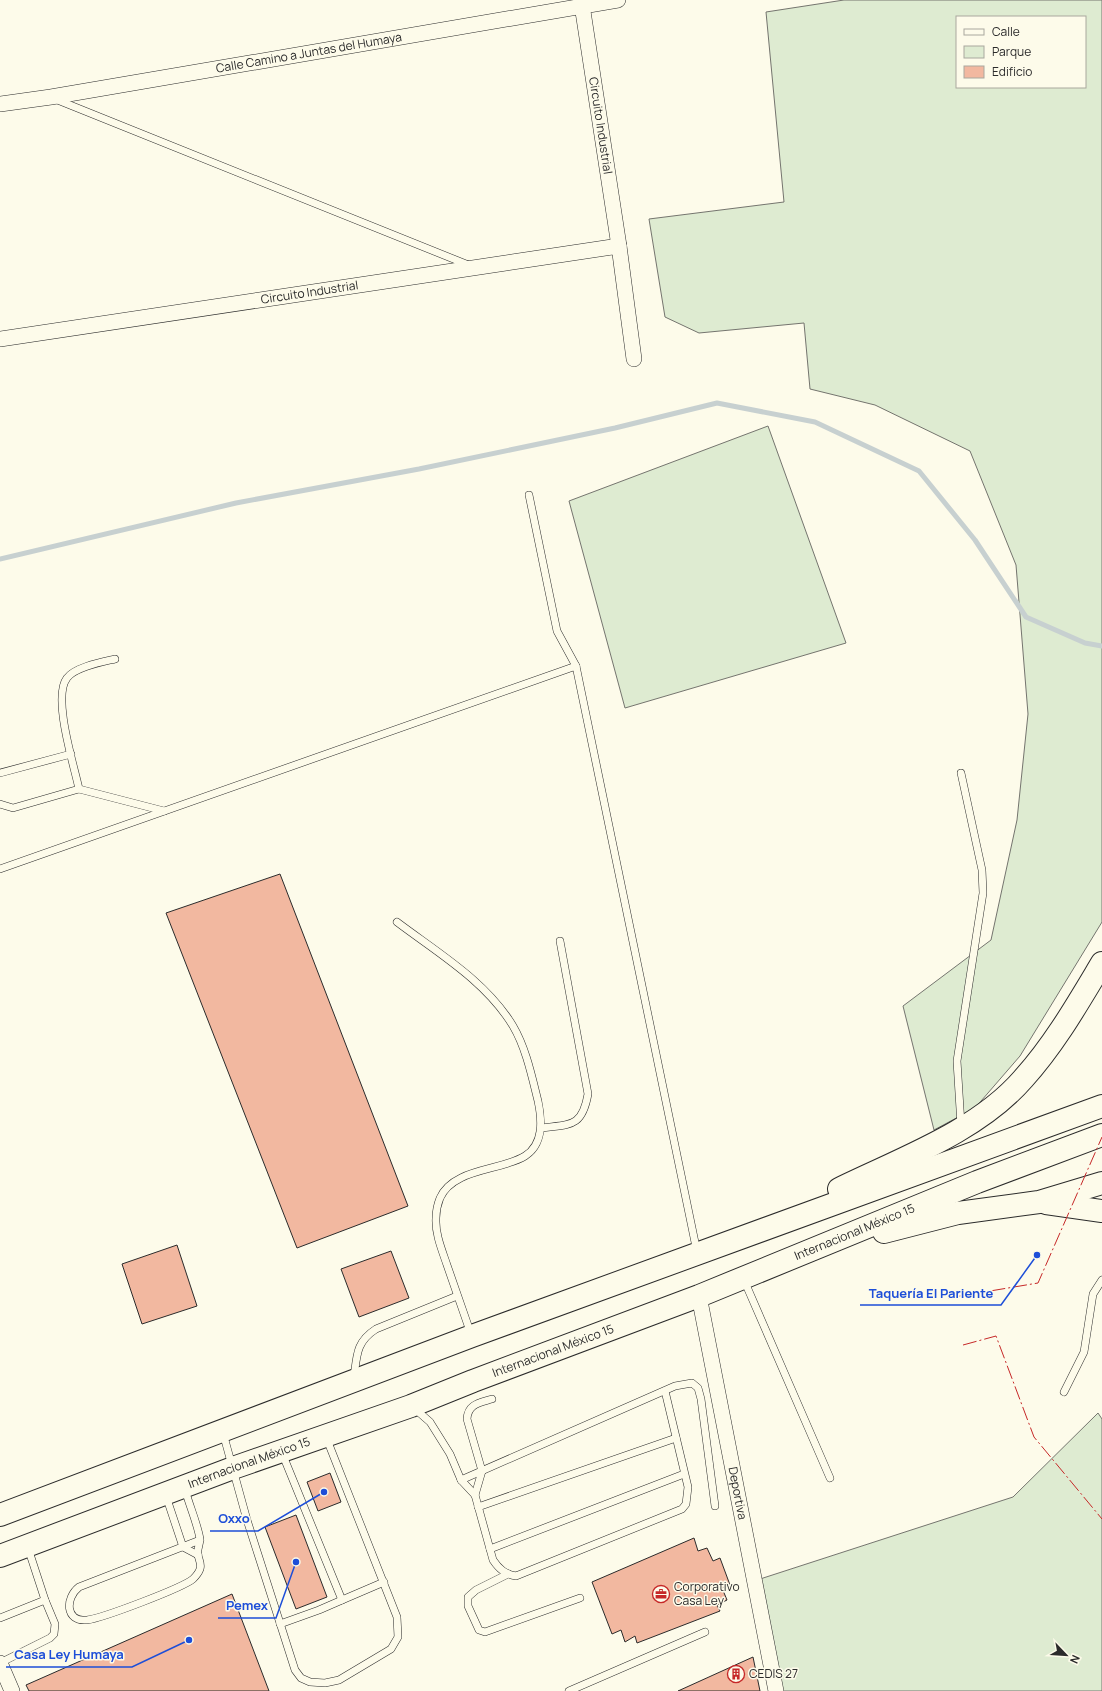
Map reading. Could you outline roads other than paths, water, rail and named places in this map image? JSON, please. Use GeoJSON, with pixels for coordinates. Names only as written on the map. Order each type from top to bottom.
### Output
{"type":"FeatureCollection","features":[{"type":"Feature","properties":{"kind":"main road"},"geometry":{"type":"LineString","coordinates":[[758,1232],[785,1214],[922,1151],[961,1128],[995,1105],[1023,1080],[1044,1053],[1102,963]]}},
{"type":"Feature","properties":{"kind":"main road"},"geometry":{"type":"LineString","coordinates":[[0,1515],[472,1336],[1102,1106]]}},
{"type":"Feature","properties":{"kind":"main road","name":"Internacional México 15"},"geometry":{"type":"LineString","coordinates":[[0,1556],[233,1468],[411,1406],[472,1381],[699,1296],[977,1182],[1102,1135]]}},
{"type":"Feature","properties":{"kind":"main road"},"geometry":{"type":"LineString","coordinates":[[850,1234],[891,1231],[958,1213],[1039,1202],[1102,1183]]}},
{"type":"Feature","properties":{"kind":"main road"},"geometry":{"type":"LineString","coordinates":[[1039,1202],[1102,1211]]}},
{"type":"Feature","properties":{"kind":"street","name":"Calle Camino a Juntas del Humaya"},"geometry":{"type":"LineString","coordinates":[[0,104],[51,97],[618,0]]}},
{"type":"Feature","properties":{"kind":"street","name":"Circuito Industrial"},"geometry":{"type":"LineString","coordinates":[[582,5],[619,246],[634,359]]}},
{"type":"Feature","properties":{"kind":"street","name":"Circuito Industrial"},"geometry":{"type":"LineString","coordinates":[[0,338],[619,246]]}},
{"type":"Feature","properties":{"kind":"street","name":"Deportiva"},"geometry":{"type":"LineString","coordinates":[[699,1296],[776,1691]]}},
{"type":"Feature","properties":{"kind":"street"},"geometry":{"type":"LineString","coordinates":[[0,1663],[12,1691]]}},
{"type":"Feature","properties":{"kind":"lane"},"geometry":{"type":"LineString","coordinates":[[51,97],[477,268]]}},
{"type":"Feature","properties":{"kind":"lane"},"geometry":{"type":"LineString","coordinates":[[529,495],[557,631],[576,666],[697,1254]]}},
{"type":"Feature","properties":{"kind":"lane"},"geometry":{"type":"LineString","coordinates":[[79,789],[61,709],[62,686],[67,677],[83,668],[115,659]]}},
{"type":"Feature","properties":{"kind":"lane"},"geometry":{"type":"LineString","coordinates":[[0,869],[576,666]]}},
{"type":"Feature","properties":{"kind":"lane"},"geometry":{"type":"LineString","coordinates":[[0,773],[71,754]]}},
{"type":"Feature","properties":{"kind":"lane"},"geometry":{"type":"LineString","coordinates":[[960,773],[982,870],[983,893],[957,1061],[961,1128]]}},
{"type":"Feature","properties":{"kind":"lane"},"geometry":{"type":"LineString","coordinates":[[0,804],[13,808],[79,789],[164,811]]}},
{"type":"Feature","properties":{"kind":"lane"},"geometry":{"type":"LineString","coordinates":[[397,922],[465,973],[495,1000],[514,1028],[530,1069],[541,1114],[541,1128],[538,1140],[534,1148],[524,1157],[461,1178],[445,1189],[442,1194],[436,1218],[438,1236],[472,1336]]}},
{"type":"Feature","properties":{"kind":"lane"},"geometry":{"type":"LineString","coordinates":[[541,1128],[570,1124],[580,1118],[585,1109],[588,1094],[560,940]]}},
{"type":"Feature","properties":{"kind":"lane"},"geometry":{"type":"LineString","coordinates":[[743,1278],[830,1478]]}},
{"type":"Feature","properties":{"kind":"lane"},"geometry":{"type":"LineString","coordinates":[[1064,1392],[1084,1352],[1093,1294],[1102,1280]]}},
{"type":"Feature","properties":{"kind":"lane"},"geometry":{"type":"LineString","coordinates":[[354,1380],[357,1353],[360,1344],[366,1335],[376,1329],[458,1296]]}},
{"type":"Feature","properties":{"kind":"lane"},"geometry":{"type":"LineString","coordinates":[[461,1480],[664,1391],[692,1383],[698,1388],[701,1399],[715,1506]]}},
{"type":"Feature","properties":{"kind":"lane"},"geometry":{"type":"LineString","coordinates":[[492,1399],[473,1405],[467,1411],[467,1419],[482,1471],[476,1495],[493,1560],[499,1568],[508,1574],[516,1576],[682,1509],[686,1504],[688,1487],[664,1391]]}},
{"type":"Feature","properties":{"kind":"lane"},"geometry":{"type":"LineString","coordinates":[[411,1406],[430,1422],[450,1454],[461,1480],[476,1495]]}},
{"type":"Feature","properties":{"kind":"lane"},"geometry":{"type":"LineString","coordinates":[[223,1431],[295,1670],[301,1678],[310,1682],[325,1683],[339,1680],[392,1649],[398,1637],[397,1616],[326,1436]]}},
{"type":"Feature","properties":{"kind":"lane"},"geometry":{"type":"LineString","coordinates":[[478,1507],[676,1438]]}},
{"type":"Feature","properties":{"kind":"lane"},"geometry":{"type":"LineString","coordinates":[[281,1451],[342,1600]]}},
{"type":"Feature","properties":{"kind":"lane"},"geometry":{"type":"LineString","coordinates":[[490,1549],[684,1474]]}},
{"type":"Feature","properties":{"kind":"lane"},"geometry":{"type":"LineString","coordinates":[[175,1490],[200,1540],[198,1555],[200,1569],[194,1578],[183,1586],[114,1612],[88,1620],[80,1620],[73,1616],[69,1609],[69,1602],[72,1592],[79,1587],[200,1540]]}},
{"type":"Feature","properties":{"kind":"lane"},"geometry":{"type":"LineString","coordinates":[[175,1490],[183,1547]]}},
{"type":"Feature","properties":{"kind":"lane"},"geometry":{"type":"LineString","coordinates":[[0,1663],[50,1638],[54,1634],[55,1624],[45,1600],[28,1546]]}},
{"type":"Feature","properties":{"kind":"lane"},"geometry":{"type":"LineString","coordinates":[[183,1547],[198,1555]]}},
{"type":"Feature","properties":{"kind":"lane"},"geometry":{"type":"LineString","coordinates":[[508,1574],[476,1590],[468,1597],[468,1606],[479,1630],[485,1632],[580,1598]]}},
{"type":"Feature","properties":{"kind":"lane"},"geometry":{"type":"LineString","coordinates":[[280,1624],[319,1610],[384,1582]]}},
{"type":"Feature","properties":{"kind":"lane"},"geometry":{"type":"LineString","coordinates":[[0,1618],[45,1600]]}},
{"type":"Feature","properties":{"kind":"lane"},"geometry":{"type":"LineString","coordinates":[[569,1691],[705,1632]]}},
{"type":"Feature","properties":{"kind":"waterway"},"geometry":{"type":"LineString","coordinates":[[0,559],[236,503],[419,469],[615,428],[717,403],[815,422],[919,471],[975,540],[1026,617],[1085,643],[1102,646]]}},
{"type":"Feature","properties":{"kind":"place","name":"Taquería El Pariente"},"geometry":{"type":"Point","coordinates":[1037,1255]}},
{"type":"Feature","properties":{"kind":"place","name":"Oxxo"},"geometry":{"type":"Point","coordinates":[324,1492]}},
{"type":"Feature","properties":{"kind":"place","name":"Pemex"},"geometry":{"type":"Point","coordinates":[296,1562]}},
{"type":"Feature","properties":{"kind":"place","name":"Corporativo Casa Ley"},"geometry":{"type":"Point","coordinates":[661,1594]}},
{"type":"Feature","properties":{"kind":"place","name":"Casa Ley Humaya"},"geometry":{"type":"Point","coordinates":[189,1640]}},
{"type":"Feature","properties":{"kind":"place","name":"CEDIS 27"},"geometry":{"type":"Point","coordinates":[736,1674]}}]}
